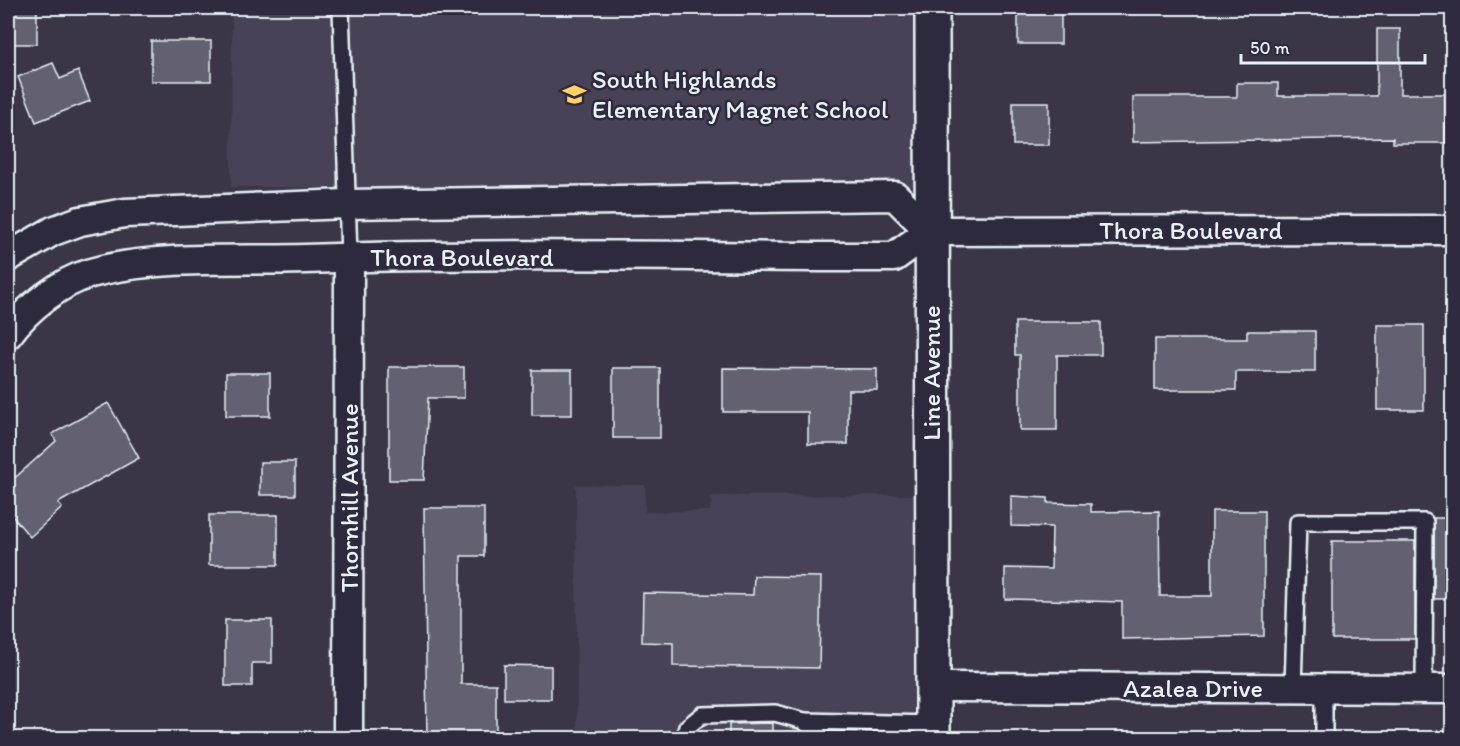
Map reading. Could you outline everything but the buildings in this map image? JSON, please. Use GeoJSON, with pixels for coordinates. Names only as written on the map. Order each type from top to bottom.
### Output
{"type":"FeatureCollection","features":[{"type":"Feature","properties":{"kind":"main road","name":"Line Avenue"},"geometry":{"type":"LineString","coordinates":[[932,8],[930,231],[933,731]]}},
{"type":"Feature","properties":{"kind":"street","name":"Thora Boulevard"},"geometry":{"type":"LineString","coordinates":[[8,256],[53,231],[80,221],[125,213],[347,204],[895,196],[930,231]]}},
{"type":"Feature","properties":{"kind":"street","name":"Thora Boulevard"},"geometry":{"type":"LineString","coordinates":[[8,334],[37,304],[71,282],[131,264],[349,257],[894,257],[930,231],[1452,230]]}},
{"type":"Feature","properties":{"kind":"street","name":"Thornhill Avenue"},"geometry":{"type":"LineString","coordinates":[[348,738],[349,257]]}},
{"type":"Feature","properties":{"kind":"street","name":"Azalea Drive"},"geometry":{"type":"LineString","coordinates":[[933,687],[1452,689]]}},
{"type":"Feature","properties":{"kind":"lane"},"geometry":{"type":"LineString","coordinates":[[341,8],[349,257]]}},
{"type":"Feature","properties":{"kind":"lane"},"geometry":{"type":"LineString","coordinates":[[1293,688],[1298,522],[1425,522],[1424,689]]}},
{"type":"Feature","properties":{"kind":"lane"},"geometry":{"type":"LineString","coordinates":[[1324,689],[1324,738]]}},
{"type":"Feature","properties":{"kind":"lane"},"geometry":{"type":"LineString","coordinates":[[684,738],[687,728],[702,715],[775,713],[804,720],[933,731]]}},
{"type":"Feature","properties":{"kind":"lane"},"geometry":{"type":"LineString","coordinates":[[804,720],[822,738]]}},
{"type":"Feature","properties":{"kind":"shaded area","name":"South Highlands Elementary Magnet School"},"geometry":{"type":"Polygon","coordinates":[[[232,8],[917,8],[917,181],[909,189],[231,187],[232,8]]]}},
{"type":"Feature","properties":{"kind":"shaded area"},"geometry":{"type":"Polygon","coordinates":[[[576,485],[645,485],[645,512],[710,511],[711,496],[914,495],[913,738],[577,738],[576,485]]]}},
{"type":"Feature","properties":{"kind":"place","name":"South Highlands Elementary Magnet School"},"geometry":{"type":"Point","coordinates":[574,94]}}]}
